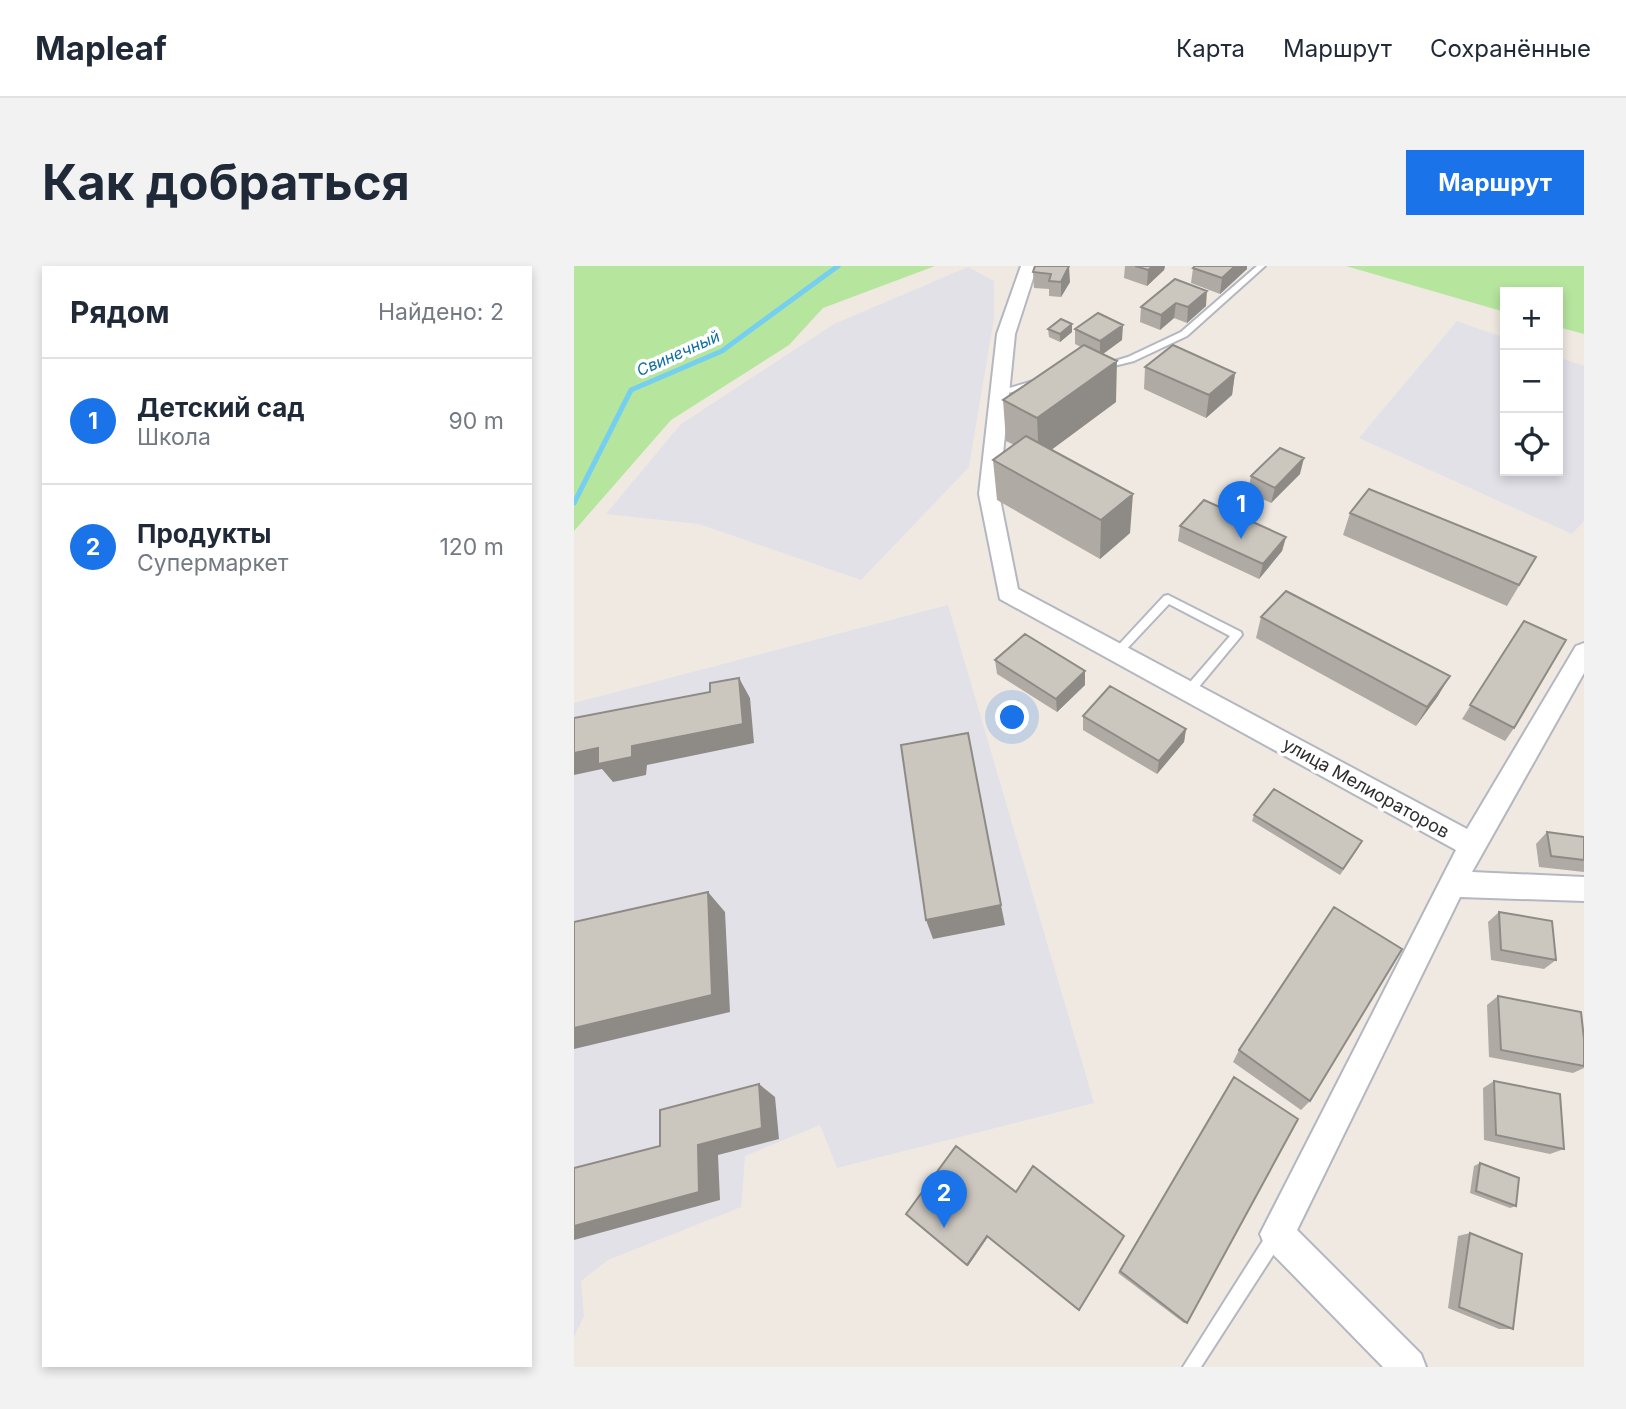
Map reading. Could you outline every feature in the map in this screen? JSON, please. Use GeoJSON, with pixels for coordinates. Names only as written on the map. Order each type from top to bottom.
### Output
{"type":"FeatureCollection","features":[{"type":"Feature","properties":{"kind":"street","name":"улица Мелиораторов"},"geometry":{"type":"LineString","coordinates":[[1029,266],[1006,334],[989,494],[1009,593],[1472,845]]}},
{"type":"Feature","properties":{"kind":"street"},"geometry":{"type":"LineString","coordinates":[[1408,1367],[1277,1234],[1472,845],[1584,652]]}},
{"type":"Feature","properties":{"kind":"street"},"geometry":{"type":"LineString","coordinates":[[1454,884],[1584,889]]}},
{"type":"Feature","properties":{"kind":"lane"},"geometry":{"type":"LineString","coordinates":[[1092,369],[1131,359],[1184,334],[1261,266]]}},
{"type":"Feature","properties":{"kind":"lane"},"geometry":{"type":"LineString","coordinates":[[1000,392],[1052,379]]}},
{"type":"Feature","properties":{"kind":"lane"},"geometry":{"type":"LineString","coordinates":[[1117,652],[1168,599],[1237,635],[1189,691]]}},
{"type":"Feature","properties":{"kind":"lane"},"geometry":{"type":"LineString","coordinates":[[1191,1367],[1277,1234]]}},
{"type":"Feature","properties":{"kind":"shaded area"},"geometry":{"type":"Polygon","coordinates":[[[968,267],[994,281],[994,318],[969,467],[861,580],[699,524],[606,514],[681,424],[834,324],[968,267]]]}},
{"type":"Feature","properties":{"kind":"shaded area"},"geometry":{"type":"Polygon","coordinates":[[[1457,321],[1500,336],[1500,476],[1563,476],[1563,359],[1584,366],[1584,521],[1572,534],[1359,438],[1457,321]]]}},
{"type":"Feature","properties":{"kind":"shaded area"},"geometry":{"type":"Polygon","coordinates":[[[948,605],[1094,1103],[837,1168],[820,1125],[745,1156],[741,1207],[608,1260],[581,1281],[584,1316],[574,1337],[574,703],[948,605]]]}},
{"type":"Feature","properties":{"kind":"green space"},"geometry":{"type":"Polygon","coordinates":[[[574,266],[935,266],[823,308],[789,345],[671,420],[574,531],[574,266]]]}},
{"type":"Feature","properties":{"kind":"green space"},"geometry":{"type":"Polygon","coordinates":[[[1346,266],[1584,266],[1584,334],[1563,328],[1563,287],[1500,287],[1500,311],[1346,266]]]}},
{"type":"Feature","properties":{"kind":"building"},"geometry":{"type":"Polygon","coordinates":[[[1035,266],[1069,266],[1061,282],[1049,281],[1051,274],[1033,272],[1035,266]]]}},
{"type":"Feature","properties":{"kind":"building"},"geometry":{"type":"Polygon","coordinates":[[[1135,266],[1153,266],[1148,270],[1135,266]]]}},
{"type":"Feature","properties":{"kind":"building"},"geometry":{"type":"Polygon","coordinates":[[[1235,266],[1222,278],[1193,268],[1235,266]]]}},
{"type":"Feature","properties":{"kind":"building"},"geometry":{"type":"Polygon","coordinates":[[[1175,279],[1207,291],[1188,307],[1176,303],[1161,315],[1141,307],[1175,279]]]}},
{"type":"Feature","properties":{"kind":"building"},"geometry":{"type":"Polygon","coordinates":[[[1098,313],[1123,325],[1100,341],[1075,329],[1098,313]]]}},
{"type":"Feature","properties":{"kind":"building"},"geometry":{"type":"Polygon","coordinates":[[[1061,319],[1072,324],[1060,334],[1048,329],[1061,319]]]}},
{"type":"Feature","properties":{"kind":"building"},"geometry":{"type":"Polygon","coordinates":[[[1084,345],[1117,361],[1037,418],[1003,400],[1084,345]]]}},
{"type":"Feature","properties":{"kind":"building"},"geometry":{"type":"Polygon","coordinates":[[[1173,345],[1235,373],[1209,395],[1145,367],[1173,345]]]}},
{"type":"Feature","properties":{"kind":"building"},"geometry":{"type":"Polygon","coordinates":[[[1026,436],[1133,494],[1101,520],[993,460],[1026,436]]]}},
{"type":"Feature","properties":{"kind":"building"},"geometry":{"type":"Polygon","coordinates":[[[1280,448],[1304,458],[1275,488],[1251,476],[1280,448]]]}},
{"type":"Feature","properties":{"kind":"building"},"geometry":{"type":"Polygon","coordinates":[[[1369,489],[1536,557],[1519,585],[1350,513],[1369,489]]]}},
{"type":"Feature","properties":{"kind":"building"},"geometry":{"type":"Polygon","coordinates":[[[1204,500],[1286,537],[1263,564],[1180,526],[1204,500]]]}},
{"type":"Feature","properties":{"kind":"building"},"geometry":{"type":"Polygon","coordinates":[[[1286,591],[1450,676],[1427,707],[1261,617],[1286,591]]]}},
{"type":"Feature","properties":{"kind":"building"},"geometry":{"type":"Polygon","coordinates":[[[1524,621],[1566,640],[1514,728],[1470,705],[1524,621]]]}},
{"type":"Feature","properties":{"kind":"building"},"geometry":{"type":"Polygon","coordinates":[[[1025,634],[1085,671],[1056,699],[995,660],[1025,634]]]}},
{"type":"Feature","properties":{"kind":"building"},"geometry":{"type":"Polygon","coordinates":[[[739,678],[743,724],[632,746],[632,757],[598,764],[598,748],[574,753],[574,718],[710,692],[710,683],[739,678]]]}},
{"type":"Feature","properties":{"kind":"building"},"geometry":{"type":"Polygon","coordinates":[[[1110,686],[1186,729],[1159,761],[1083,716],[1110,686]]]}},
{"type":"Feature","properties":{"kind":"building"},"geometry":{"type":"Polygon","coordinates":[[[968,733],[1001,905],[926,920],[901,745],[968,733]]]}},
{"type":"Feature","properties":{"kind":"building"},"geometry":{"type":"Polygon","coordinates":[[[1274,789],[1362,841],[1343,869],[1254,815],[1274,789]]]}},
{"type":"Feature","properties":{"kind":"building"},"geometry":{"type":"Polygon","coordinates":[[[1547,832],[1584,837],[1584,860],[1551,856],[1547,832]]]}},
{"type":"Feature","properties":{"kind":"building"},"geometry":{"type":"Polygon","coordinates":[[[708,892],[712,995],[574,1028],[574,922],[708,892]]]}},
{"type":"Feature","properties":{"kind":"building"},"geometry":{"type":"Polygon","coordinates":[[[1334,907],[1402,949],[1310,1101],[1239,1050],[1334,907]]]}},
{"type":"Feature","properties":{"kind":"building"},"geometry":{"type":"Polygon","coordinates":[[[1499,912],[1552,921],[1556,960],[1501,950],[1499,912]]]}},
{"type":"Feature","properties":{"kind":"building"},"geometry":{"type":"Polygon","coordinates":[[[1498,996],[1581,1012],[1584,1066],[1501,1050],[1498,996]]]}},
{"type":"Feature","properties":{"kind":"building"},"geometry":{"type":"Polygon","coordinates":[[[1234,1077],[1298,1119],[1187,1323],[1120,1271],[1234,1077]]]}},
{"type":"Feature","properties":{"kind":"building"},"geometry":{"type":"Polygon","coordinates":[[[1494,1081],[1560,1094],[1564,1149],[1496,1135],[1494,1081]]]}},
{"type":"Feature","properties":{"kind":"building"},"geometry":{"type":"Polygon","coordinates":[[[759,1084],[762,1128],[698,1145],[699,1192],[574,1226],[574,1168],[660,1146],[660,1110],[759,1084]]]}},
{"type":"Feature","properties":{"kind":"building"},"geometry":{"type":"Polygon","coordinates":[[[956,1146],[1016,1192],[1033,1166],[1124,1236],[1079,1310],[987,1236],[967,1265],[906,1214],[956,1146]]]}},
{"type":"Feature","properties":{"kind":"building"},"geometry":{"type":"Polygon","coordinates":[[[1480,1163],[1519,1178],[1516,1206],[1476,1191],[1480,1163]]]}},
{"type":"Feature","properties":{"kind":"building"},"geometry":{"type":"Polygon","coordinates":[[[1470,1233],[1522,1254],[1513,1329],[1459,1307],[1470,1233]]]}},
{"type":"Feature","properties":{"kind":"waterway","name":"Свинечный"},"geometry":{"type":"LineString","coordinates":[[574,503],[631,390],[722,351],[838,266]]}},
{"type":"Feature","properties":{"kind":"place","name":"Детский сад"},"geometry":{"type":"Point","coordinates":[1241,539]}},
{"type":"Feature","properties":{"kind":"place","name":"Продукты"},"geometry":{"type":"Point","coordinates":[944,1228]}}]}
